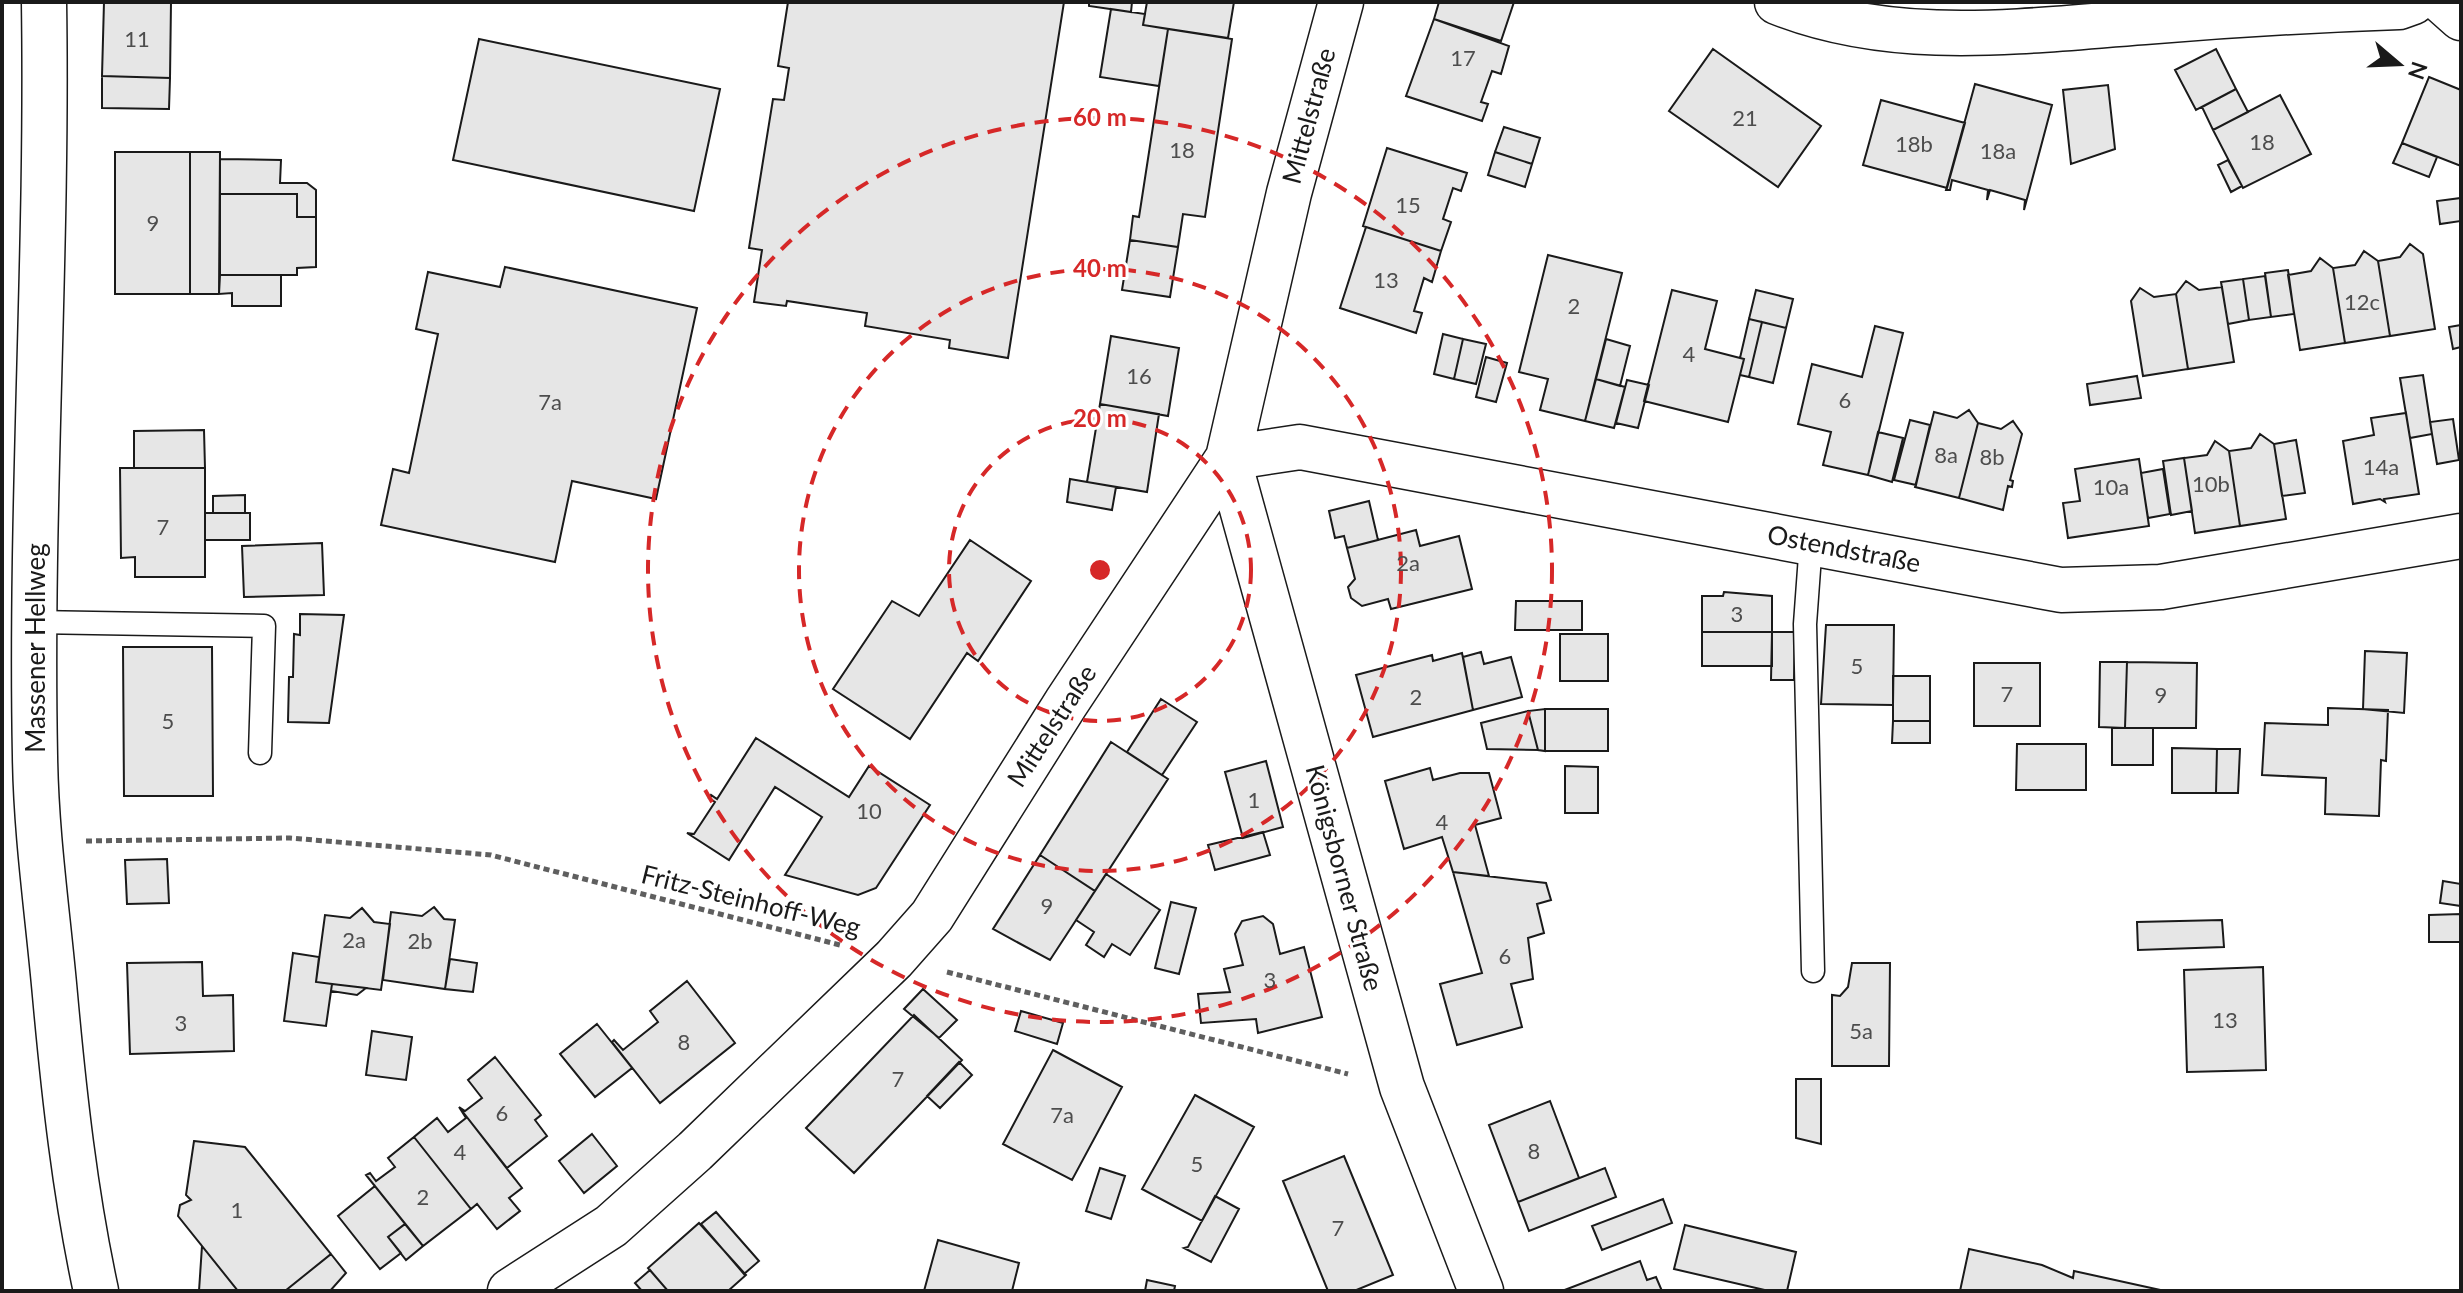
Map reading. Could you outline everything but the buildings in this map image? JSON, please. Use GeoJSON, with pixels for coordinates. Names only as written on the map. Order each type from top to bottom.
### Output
{"type":"FeatureCollection","features":[{"type":"Feature","properties":{"kind":"street","name":"Massener Hellweg"},"geometry":{"type":"LineString","coordinates":[[44,2],[42,337],[34,622],[35,760],[59,1045],[87,1248],[96,1291]]}},
{"type":"Feature","properties":{"kind":"street"},"geometry":{"type":"LineString","coordinates":[[1777,2],[1854,26],[1933,34],[2006,33],[2296,10],[2399,7],[2413,2]]}},
{"type":"Feature","properties":{"kind":"street"},"geometry":{"type":"LineString","coordinates":[[2443,2],[2461,18]]}},
{"type":"Feature","properties":{"kind":"street","name":"Mittelstraße"},"geometry":{"type":"LineString","coordinates":[[510,1291],[611,1226],[695,1151],[894,959],[932,916],[1066,703],[1228,458],[1289,193],[1338,3]]}},
{"type":"Feature","properties":{"kind":"street","name":"Ostendstraße"},"geometry":{"type":"LineString","coordinates":[[1228,458],[1300,447],[2061,590],[2161,587],[2461,536]]}},
{"type":"Feature","properties":{"kind":"street","name":"Königsborner Straße"},"geometry":{"type":"LineString","coordinates":[[1228,458],[1402,1087],[1481,1291]]}},
{"type":"Feature","properties":{"kind":"lane"},"geometry":{"type":"LineString","coordinates":[[1811,542],[1805,624],[1813,971]]}},
{"type":"Feature","properties":{"kind":"lane"},"geometry":{"type":"LineString","coordinates":[[34,622],[264,626],[260,753]]}},
{"type":"Feature","properties":{"kind":"path","name":"Fritz-Steinhoff-Weg"},"geometry":{"type":"LineString","coordinates":[[77,841],[290,838],[491,855],[1402,1087]]}}]}
